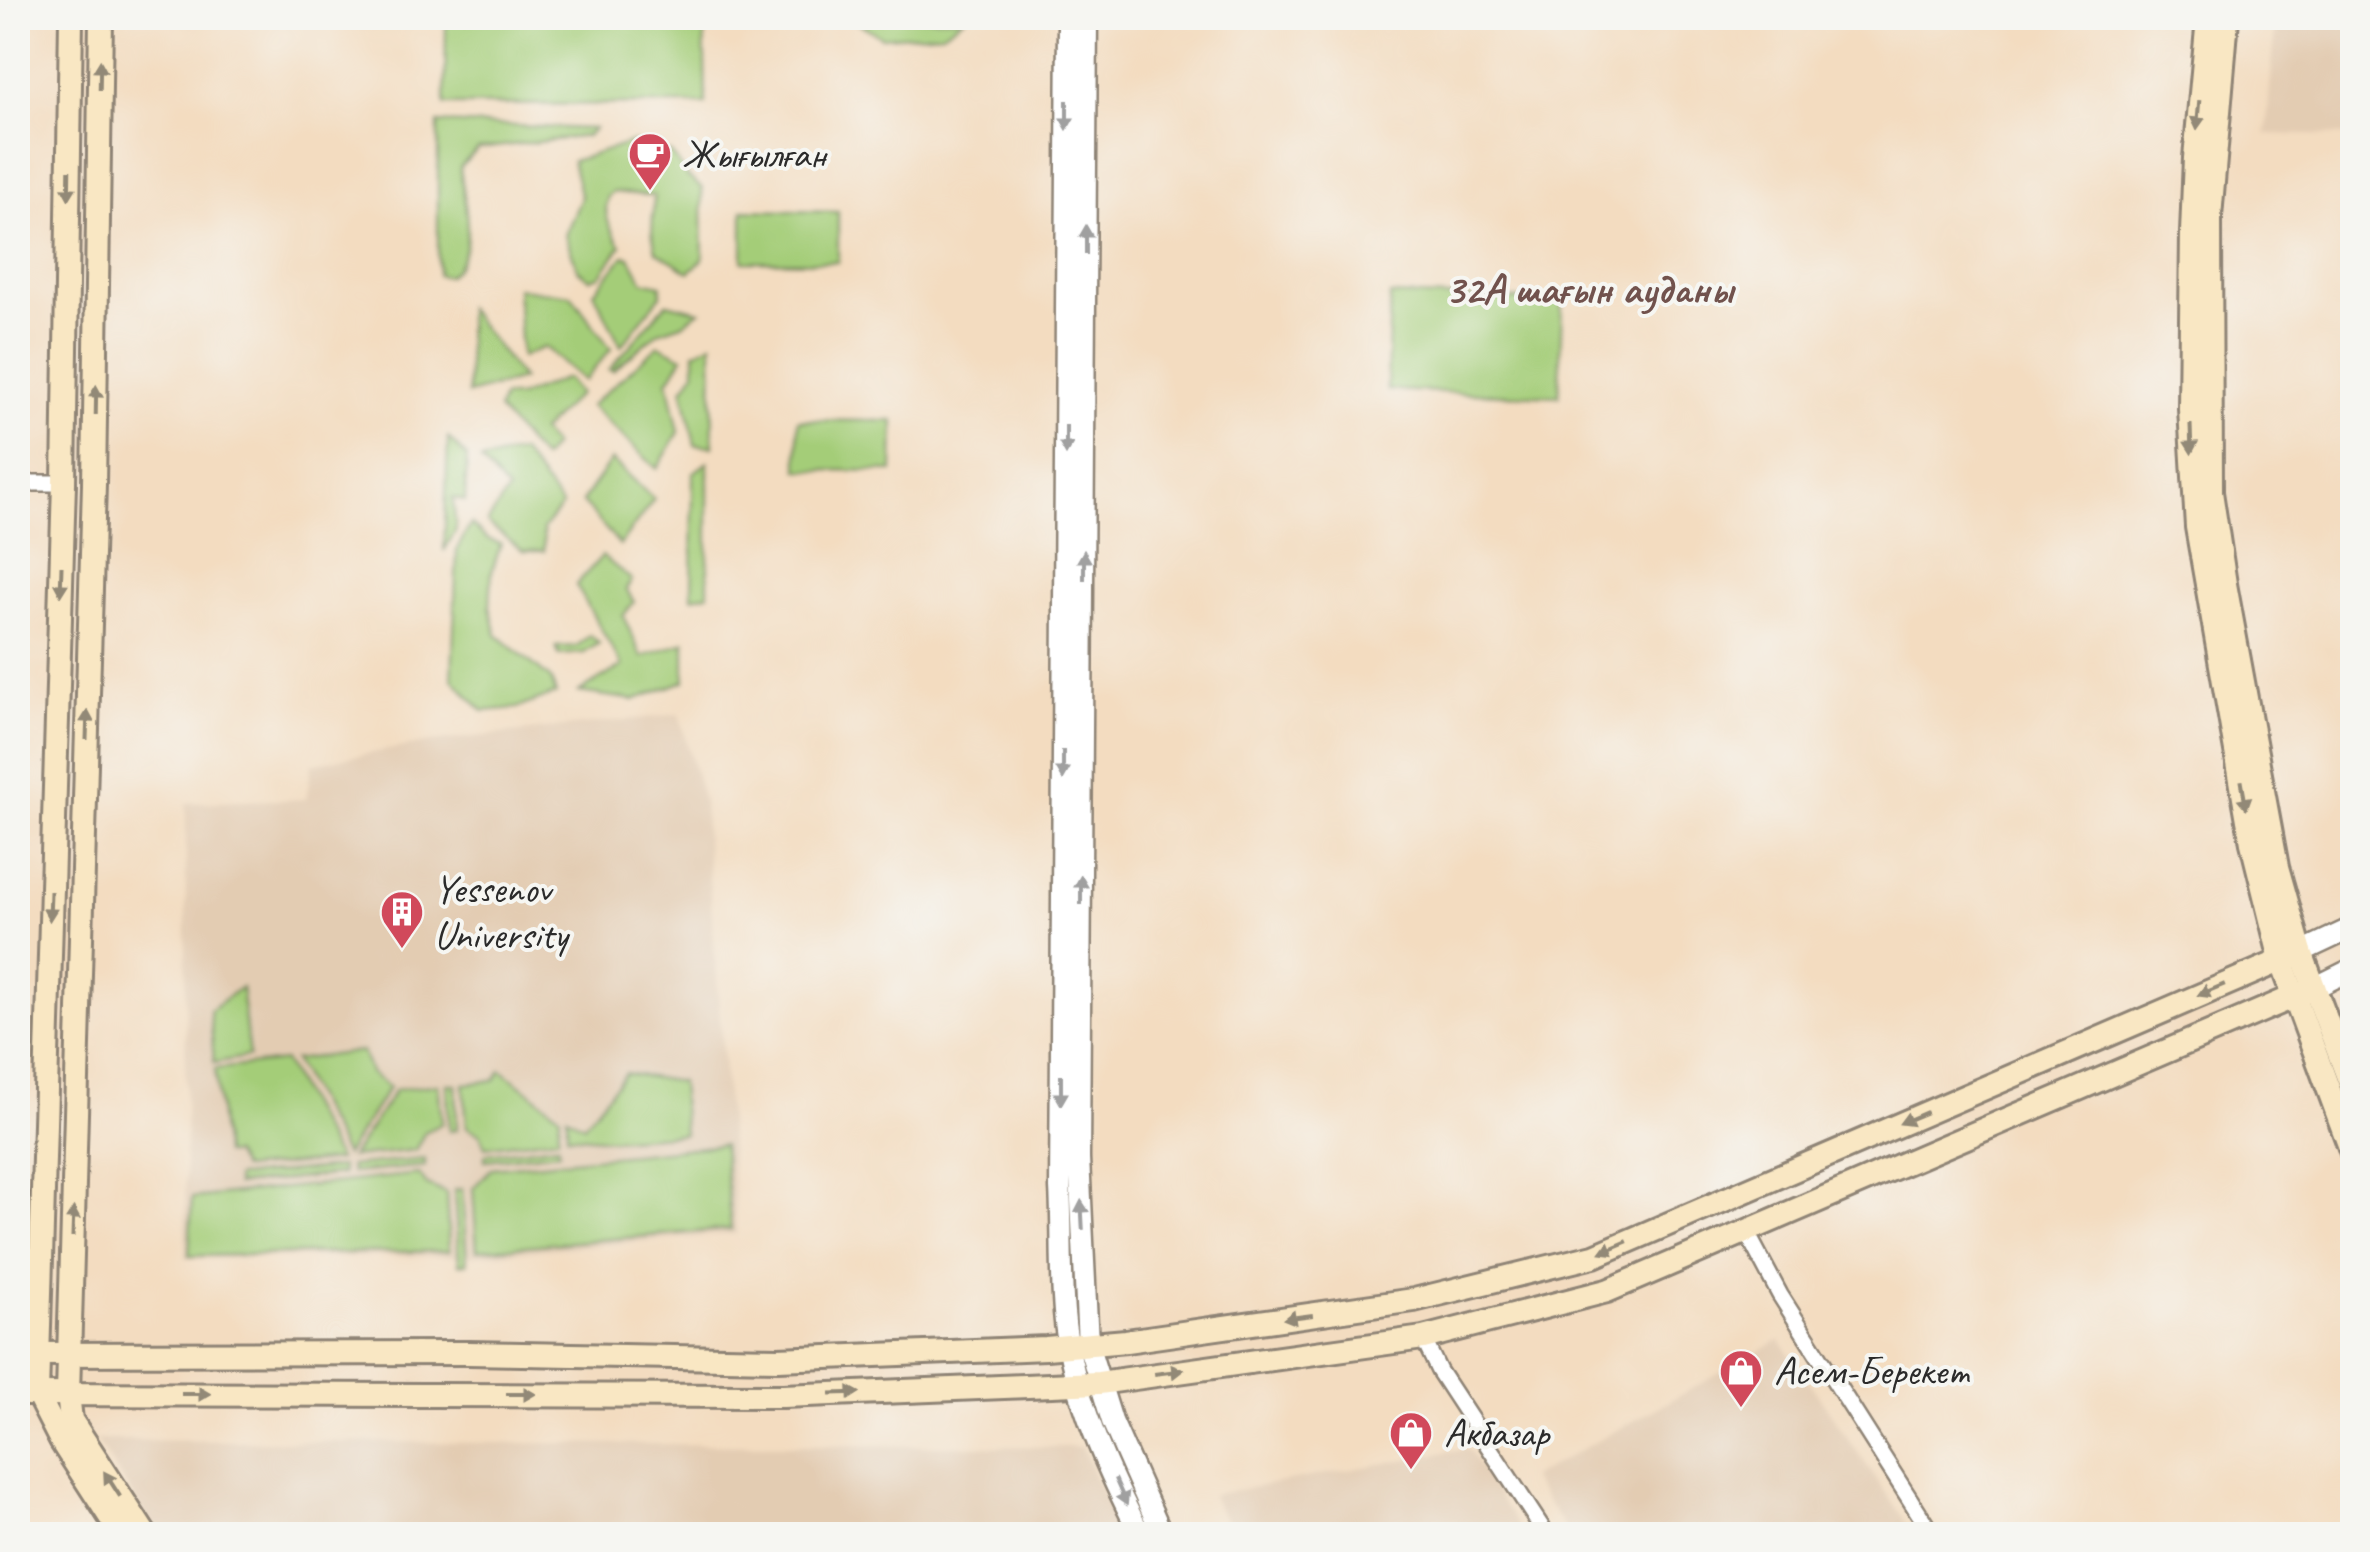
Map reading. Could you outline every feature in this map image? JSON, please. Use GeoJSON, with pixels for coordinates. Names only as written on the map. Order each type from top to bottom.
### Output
{"type":"FeatureCollection","features":[{"type":"Feature","properties":{"kind":"main road"},"geometry":{"type":"LineString","coordinates":[[71,18],[64,483],[27,1394],[121,1534]]}},
{"type":"Feature","properties":{"kind":"main road"},"geometry":{"type":"LineString","coordinates":[[101,18],[94,484],[68,1394],[72,1420],[145,1534]]}},
{"type":"Feature","properties":{"kind":"main road"},"geometry":{"type":"LineString","coordinates":[[2208,18],[2193,193],[2190,409],[2197,527],[2252,844],[2304,992],[2352,1153]]}},
{"type":"Feature","properties":{"kind":"main road"},"geometry":{"type":"LineString","coordinates":[[2227,18],[2210,218],[2211,492],[2291,956]]}},
{"type":"Feature","properties":{"kind":"main road"},"geometry":{"type":"LineString","coordinates":[[27,1354],[470,1353],[778,1360],[1078,1345],[1414,1300],[1594,1256],[2291,956]]}},
{"type":"Feature","properties":{"kind":"main road"},"geometry":{"type":"LineString","coordinates":[[2304,992],[2352,1088]]}},
{"type":"Feature","properties":{"kind":"main road"},"geometry":{"type":"LineString","coordinates":[[27,1394],[783,1396],[1088,1383],[1423,1338],[1607,1292],[2304,992]]}},
{"type":"Feature","properties":{"kind":"main road"},"geometry":{"type":"LineString","coordinates":[[1414,1300],[1423,1338]]}},
{"type":"Feature","properties":{"kind":"street"},"geometry":{"type":"LineString","coordinates":[[1068,18],[1060,1188],[1078,1345],[1140,1534]]}},
{"type":"Feature","properties":{"kind":"street"},"geometry":{"type":"LineString","coordinates":[[1078,1345],[1087,18]]}},
{"type":"Feature","properties":{"kind":"street"},"geometry":{"type":"LineString","coordinates":[[18,483],[64,483]]}},
{"type":"Feature","properties":{"kind":"street"},"geometry":{"type":"LineString","coordinates":[[2291,956],[2352,928]]}},
{"type":"Feature","properties":{"kind":"street"},"geometry":{"type":"LineString","coordinates":[[2304,992],[2352,969]]}},
{"type":"Feature","properties":{"kind":"street"},"geometry":{"type":"LineString","coordinates":[[1746,1231],[1780,1295],[1932,1534]]}},
{"type":"Feature","properties":{"kind":"street"},"geometry":{"type":"LineString","coordinates":[[1423,1338],[1440,1371],[1546,1534]]}},
{"type":"Feature","properties":{"kind":"street"},"geometry":{"type":"LineString","coordinates":[[1088,1383],[1112,1421],[1162,1534]]}},
{"type":"Feature","properties":{"kind":"shaded area"},"geometry":{"type":"Polygon","coordinates":[[[2276,18],[2352,18],[2352,136],[2266,134],[2276,18]]]}},
{"type":"Feature","properties":{"kind":"shaded area"},"geometry":{"type":"Polygon","coordinates":[[[679,714],[703,801],[737,1234],[470,1256],[185,1259],[186,803],[306,799],[312,764],[430,742],[679,714]]]}},
{"type":"Feature","properties":{"kind":"shaded area","name":"Асем-Берекет"},"geometry":{"type":"Polygon","coordinates":[[[1780,1340],[1914,1534],[1569,1534],[1530,1478],[1780,1340]]]}},
{"type":"Feature","properties":{"kind":"shaded area"},"geometry":{"type":"Polygon","coordinates":[[[96,1440],[1082,1447],[1120,1534],[158,1534],[96,1440]]]}},
{"type":"Feature","properties":{"kind":"shaded area","name":"Акбазар"},"geometry":{"type":"Polygon","coordinates":[[[1468,1448],[1523,1534],[1234,1534],[1211,1495],[1468,1448]]]}},
{"type":"Feature","properties":{"kind":"green space"},"geometry":{"type":"Polygon","coordinates":[[[446,18],[704,18],[706,104],[445,105],[446,18]]]}},
{"type":"Feature","properties":{"kind":"green space"},"geometry":{"type":"Polygon","coordinates":[[[850,18],[964,18],[942,33],[882,37],[850,18]]]}},
{"type":"Feature","properties":{"kind":"green space"},"geometry":{"type":"Polygon","coordinates":[[[438,123],[594,129],[587,136],[478,149],[460,167],[466,240],[458,266],[448,276],[438,275],[438,123]]]}},
{"type":"Feature","properties":{"kind":"green space"},"geometry":{"type":"Polygon","coordinates":[[[633,142],[671,153],[687,176],[702,188],[703,260],[689,272],[656,251],[652,233],[654,196],[614,192],[608,196],[607,216],[621,246],[600,276],[590,279],[578,270],[565,235],[581,198],[572,161],[633,142]]]}},
{"type":"Feature","properties":{"kind":"green space"},"geometry":{"type":"Polygon","coordinates":[[[743,210],[838,212],[838,262],[743,261],[743,210]]]}},
{"type":"Feature","properties":{"kind":"green space"},"geometry":{"type":"Polygon","coordinates":[[[624,256],[630,257],[643,281],[661,285],[661,295],[621,346],[594,292],[624,256]]]}},
{"type":"Feature","properties":{"kind":"green space"},"geometry":{"type":"Polygon","coordinates":[[[517,288],[571,295],[611,349],[584,381],[545,347],[521,357],[517,288]]]}},
{"type":"Feature","properties":{"kind":"green space"},"geometry":{"type":"Polygon","coordinates":[[[1390,295],[1562,301],[1559,396],[1387,390],[1390,295]]]}},
{"type":"Feature","properties":{"kind":"green space"},"geometry":{"type":"Polygon","coordinates":[[[667,303],[700,311],[682,324],[658,332],[613,371],[609,370],[667,303]]]}},
{"type":"Feature","properties":{"kind":"green space"},"geometry":{"type":"Polygon","coordinates":[[[467,308],[522,379],[468,394],[467,308]]]}},
{"type":"Feature","properties":{"kind":"green space"},"geometry":{"type":"Polygon","coordinates":[[[712,343],[713,446],[695,445],[683,389],[695,372],[695,352],[712,343]]]}},
{"type":"Feature","properties":{"kind":"green space"},"geometry":{"type":"Polygon","coordinates":[[[659,345],[683,357],[668,381],[679,432],[657,469],[590,406],[659,345]]]}},
{"type":"Feature","properties":{"kind":"green space"},"geometry":{"type":"Polygon","coordinates":[[[566,378],[579,394],[541,431],[553,446],[542,459],[498,410],[503,397],[518,397],[566,378]]]}},
{"type":"Feature","properties":{"kind":"green space"},"geometry":{"type":"Polygon","coordinates":[[[798,420],[894,421],[893,471],[798,470],[798,420]]]}},
{"type":"Feature","properties":{"kind":"green space"},"geometry":{"type":"Polygon","coordinates":[[[448,438],[467,457],[465,501],[453,498],[456,530],[444,551],[448,438]]]}},
{"type":"Feature","properties":{"kind":"green space"},"geometry":{"type":"Polygon","coordinates":[[[521,452],[562,506],[543,529],[544,551],[523,551],[487,523],[508,491],[481,461],[521,452]]]}},
{"type":"Feature","properties":{"kind":"green space"},"geometry":{"type":"Polygon","coordinates":[[[611,460],[654,499],[620,545],[582,502],[611,460]]]}},
{"type":"Feature","properties":{"kind":"green space"},"geometry":{"type":"Polygon","coordinates":[[[708,462],[708,594],[692,597],[693,473],[708,462]]]}},
{"type":"Feature","properties":{"kind":"green space"},"geometry":{"type":"Polygon","coordinates":[[[471,524],[487,539],[501,544],[492,571],[490,607],[497,635],[551,679],[556,694],[517,708],[483,711],[452,678],[457,549],[471,524]]]}},
{"type":"Feature","properties":{"kind":"green space"},"geometry":{"type":"Polygon","coordinates":[[[602,556],[632,580],[626,589],[634,602],[623,616],[642,657],[685,642],[685,681],[634,700],[579,692],[622,666],[576,585],[602,556]]]}},
{"type":"Feature","properties":{"kind":"green space"},"geometry":{"type":"Polygon","coordinates":[[[590,635],[599,643],[584,653],[559,655],[556,647],[577,646],[590,635]]]}},
{"type":"Feature","properties":{"kind":"green space"},"geometry":{"type":"Polygon","coordinates":[[[241,987],[249,1056],[214,1063],[210,1010],[241,987]]]}},
{"type":"Feature","properties":{"kind":"green space"},"geometry":{"type":"Polygon","coordinates":[[[362,1051],[370,1073],[389,1087],[345,1155],[294,1060],[362,1051]]]}},
{"type":"Feature","properties":{"kind":"green space"},"geometry":{"type":"Polygon","coordinates":[[[284,1061],[338,1160],[242,1169],[233,1154],[224,1154],[215,1069],[284,1061]]]}},
{"type":"Feature","properties":{"kind":"green space"},"geometry":{"type":"Polygon","coordinates":[[[501,1070],[560,1115],[558,1137],[485,1147],[480,1134],[467,1127],[464,1084],[495,1080],[501,1070]]]}},
{"type":"Feature","properties":{"kind":"green space"},"geometry":{"type":"Polygon","coordinates":[[[625,1073],[680,1082],[684,1134],[612,1139],[567,1135],[567,1116],[584,1125],[625,1073]]]}},
{"type":"Feature","properties":{"kind":"green space"},"geometry":{"type":"Polygon","coordinates":[[[438,1084],[442,1123],[425,1132],[415,1150],[351,1157],[395,1090],[438,1084]]]}},
{"type":"Feature","properties":{"kind":"green space"},"geometry":{"type":"Polygon","coordinates":[[[447,1084],[456,1084],[457,1130],[449,1131],[447,1084]]]}},
{"type":"Feature","properties":{"kind":"green space"},"geometry":{"type":"Polygon","coordinates":[[[558,1145],[559,1152],[485,1160],[485,1154],[558,1145]]]}},
{"type":"Feature","properties":{"kind":"green space"},"geometry":{"type":"Polygon","coordinates":[[[723,1145],[731,1229],[477,1250],[473,1188],[492,1168],[723,1145]]]}},
{"type":"Feature","properties":{"kind":"green space"},"geometry":{"type":"Polygon","coordinates":[[[425,1159],[425,1166],[351,1173],[350,1166],[425,1159]]]}},
{"type":"Feature","properties":{"kind":"green space"},"geometry":{"type":"Polygon","coordinates":[[[341,1167],[342,1174],[236,1185],[236,1177],[341,1167]]]}},
{"type":"Feature","properties":{"kind":"green space"},"geometry":{"type":"Polygon","coordinates":[[[419,1174],[427,1185],[446,1193],[449,1251],[189,1256],[192,1198],[419,1174]]]}},
{"type":"Feature","properties":{"kind":"green space"},"geometry":{"type":"Polygon","coordinates":[[[462,1189],[467,1263],[459,1264],[454,1190],[462,1189]]]}},
{"type":"Feature","properties":{"kind":"place","name":"Жығылған"},"geometry":{"type":"Point","coordinates":[650,192]}},
{"type":"Feature","properties":{"kind":"place","name":"Yessenov University"},"geometry":{"type":"Point","coordinates":[402,950]}},
{"type":"Feature","properties":{"kind":"place","name":"Асем-Берекет"},"geometry":{"type":"Point","coordinates":[1741,1409]}},
{"type":"Feature","properties":{"kind":"place","name":"Акбазар"},"geometry":{"type":"Point","coordinates":[1411,1471]}},
{"type":"Feature","properties":{"kind":"district","name":"32А шағын ауданы"},"geometry":{"type":"Point","coordinates":[1589,289]}}]}
